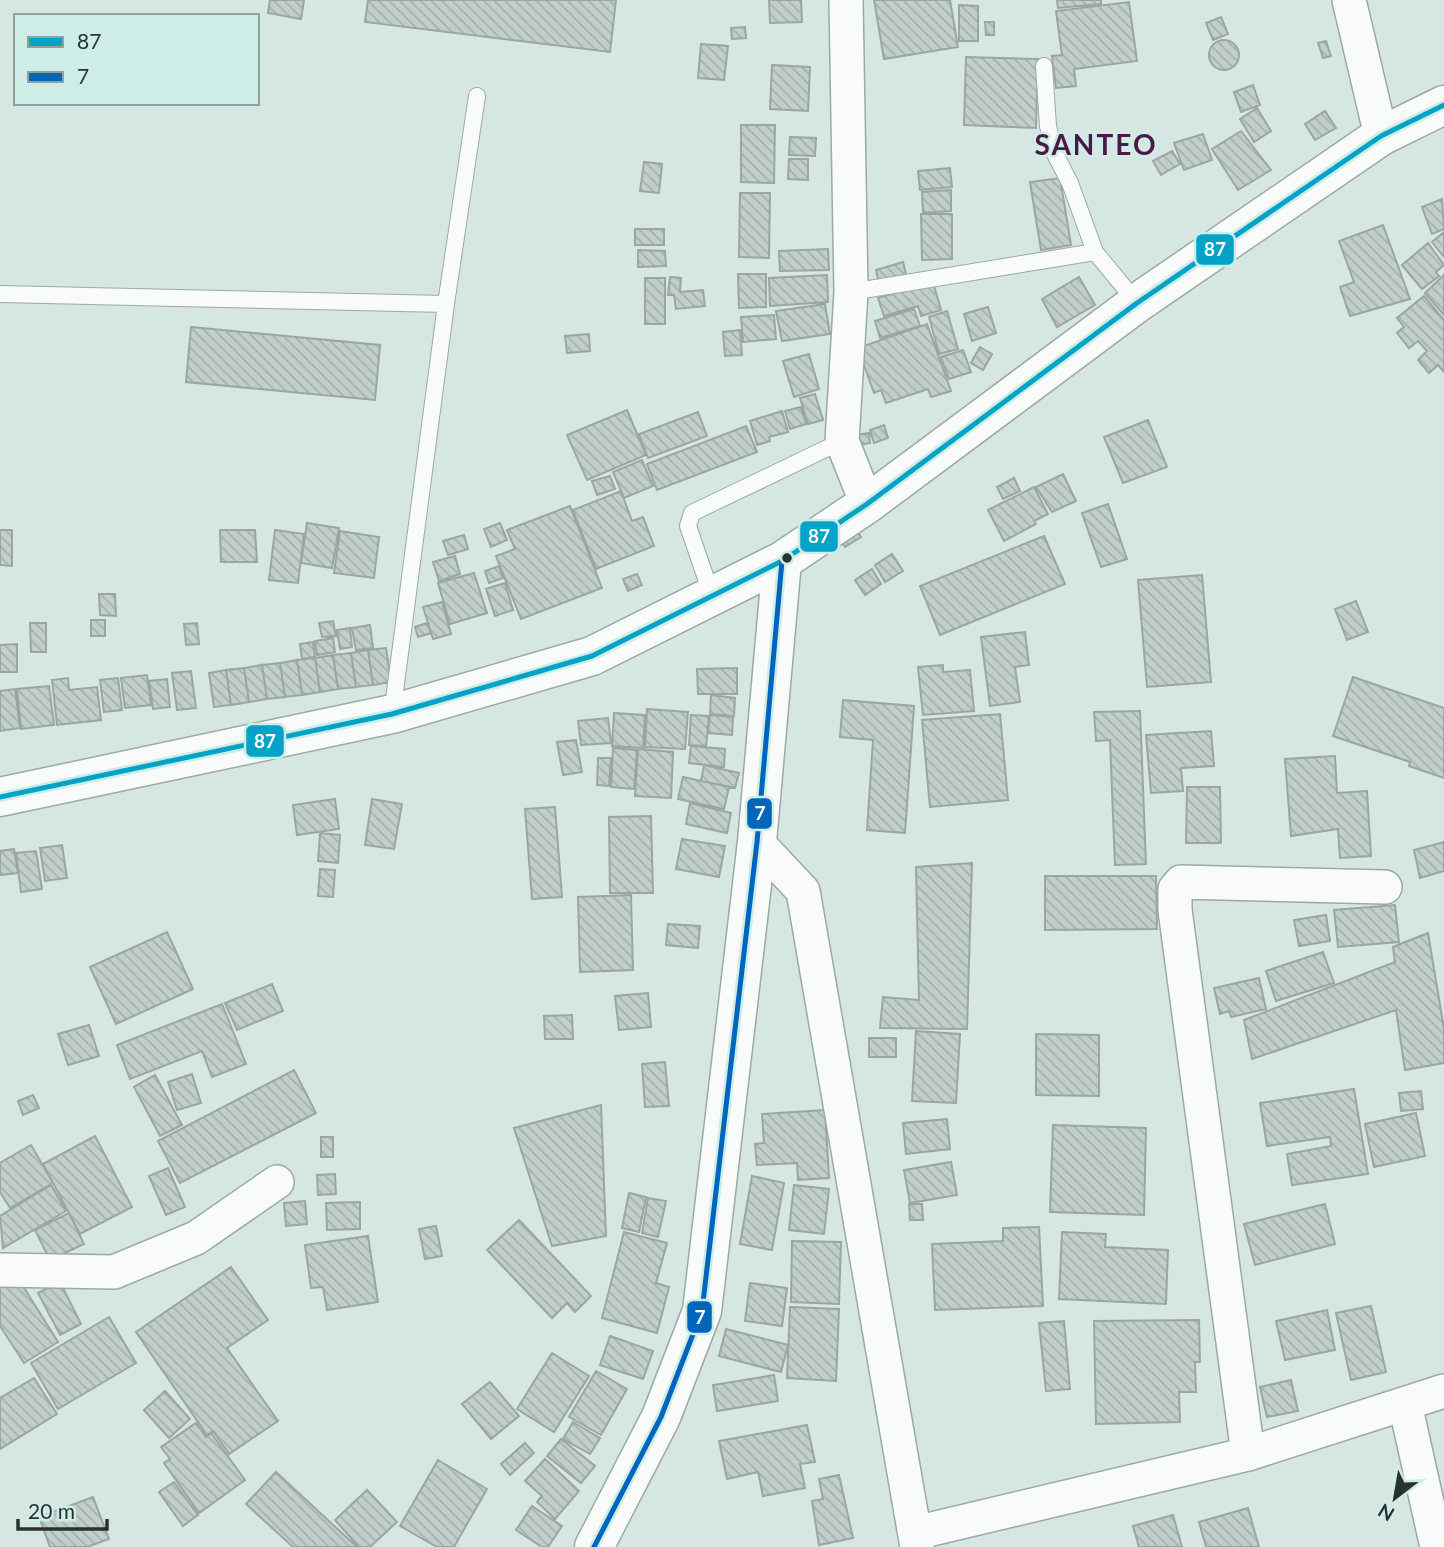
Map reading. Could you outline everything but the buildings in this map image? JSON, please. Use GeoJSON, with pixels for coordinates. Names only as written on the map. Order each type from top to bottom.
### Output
{"type":"FeatureCollection","features":[{"type":"Feature","properties":{"kind":"street"},"geometry":{"type":"LineString","coordinates":[[846,0],[851,292],[842,441],[867,504]]}},
{"type":"Feature","properties":{"kind":"street"},"geometry":{"type":"LineString","coordinates":[[1349,0],[1381,136]]}},
{"type":"Feature","properties":{"kind":"street"},"geometry":{"type":"LineString","coordinates":[[0,797],[392,713],[592,656],[782,561],[867,504],[1137,303],[1381,136],[1444,105]]}},
{"type":"Feature","properties":{"kind":"street"},"geometry":{"type":"LineString","coordinates":[[594,1547],[661,1417],[702,1311],[757,842],[782,561]]}},
{"type":"Feature","properties":{"kind":"street"},"geometry":{"type":"LineString","coordinates":[[757,842],[803,891],[916,1540],[1248,1454],[1444,1391]]}},
{"type":"Feature","properties":{"kind":"street"},"geometry":{"type":"LineString","coordinates":[[1248,1454],[1176,924],[1175,889],[1181,882],[1385,887]]}},
{"type":"Feature","properties":{"kind":"street"},"geometry":{"type":"LineString","coordinates":[[0,1270],[114,1272],[196,1238],[277,1182]]}},
{"type":"Feature","properties":{"kind":"street"},"geometry":{"type":"LineString","coordinates":[[1405,1404],[1437,1547]]}},
{"type":"Feature","properties":{"kind":"lane"},"geometry":{"type":"LineString","coordinates":[[1044,66],[1048,126],[1054,152],[1070,183],[1095,252],[1137,303]]}},
{"type":"Feature","properties":{"kind":"lane"},"geometry":{"type":"LineString","coordinates":[[392,713],[446,304],[477,96]]}},
{"type":"Feature","properties":{"kind":"lane"},"geometry":{"type":"LineString","coordinates":[[851,292],[1095,252]]}},
{"type":"Feature","properties":{"kind":"lane"},"geometry":{"type":"LineString","coordinates":[[0,294],[446,304]]}},
{"type":"Feature","properties":{"kind":"lane"},"geometry":{"type":"LineString","coordinates":[[712,596],[688,526],[692,513],[842,441]]}},
{"type":"Feature","properties":{"kind":"transit line","name":"87"},"geometry":{"type":"LineString","coordinates":[[0,797],[392,714],[592,656],[782,561],[867,504],[1137,303],[1381,136],[1444,105]]}},
{"type":"Feature","properties":{"kind":"transit line","name":"7"},"geometry":{"type":"LineString","coordinates":[[594,1547],[661,1417],[702,1311],[757,842],[782,561]]}},
{"type":"Feature","properties":{"kind":"district","name":"SANTEO"},"geometry":{"type":"Point","coordinates":[1096,145]}}]}
